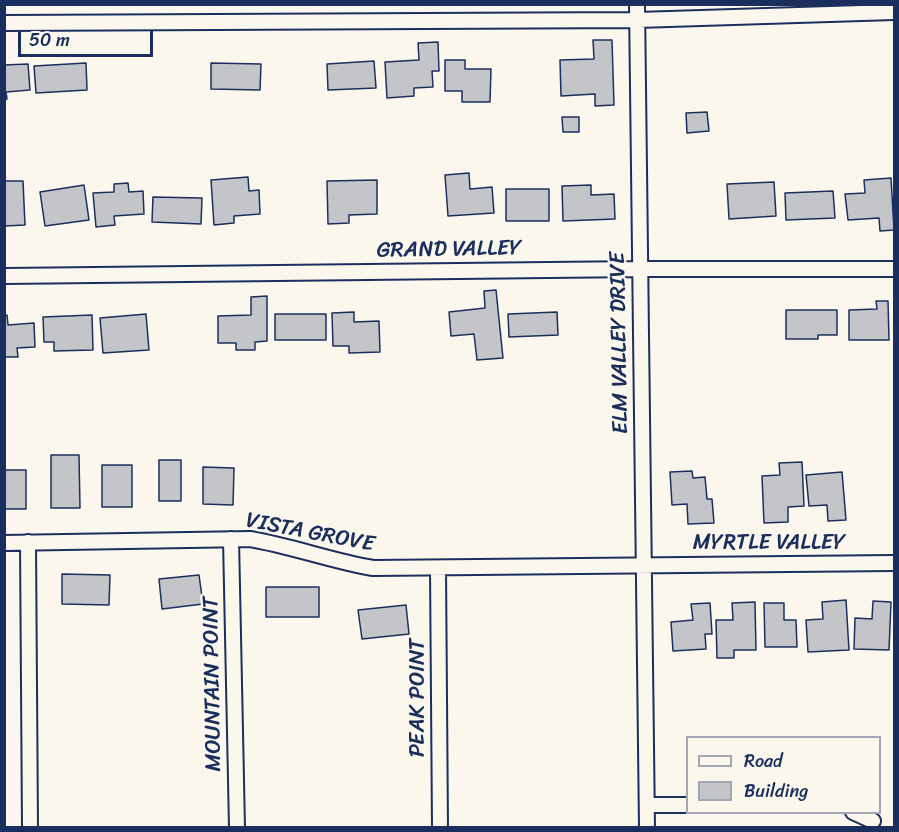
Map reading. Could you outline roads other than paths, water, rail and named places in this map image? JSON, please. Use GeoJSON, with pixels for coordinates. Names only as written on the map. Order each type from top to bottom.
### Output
{"type":"FeatureCollection","features":[{"type":"Feature","properties":{"kind":"street","name":"ELM VALLEY DRIVE"},"geometry":{"type":"LineString","coordinates":[[637,4],[647,828]]}},
{"type":"Feature","properties":{"kind":"street"},"geometry":{"type":"LineString","coordinates":[[4,23],[637,20],[894,12]]}},
{"type":"Feature","properties":{"kind":"street","name":"GRAND VALLEY"},"geometry":{"type":"LineString","coordinates":[[4,276],[640,269],[894,269]]}},
{"type":"Feature","properties":{"kind":"street","name":"MOUNTAIN POINT"},"geometry":{"type":"LineString","coordinates":[[231,539],[237,828]]}},
{"type":"Feature","properties":{"kind":"street","name":"VISTA GROVE"},"geometry":{"type":"LineString","coordinates":[[4,543],[250,539],[282,545],[346,564],[373,568],[644,565]]}},
{"type":"Feature","properties":{"kind":"street"},"geometry":{"type":"LineString","coordinates":[[27,542],[30,828]]}},
{"type":"Feature","properties":{"kind":"street","name":"MYRTLE VALLEY"},"geometry":{"type":"LineString","coordinates":[[644,565],[894,563]]}},
{"type":"Feature","properties":{"kind":"street","name":"PEAK POINT"},"geometry":{"type":"LineString","coordinates":[[438,568],[440,828]]}},
{"type":"Feature","properties":{"kind":"street"},"geometry":{"type":"LineString","coordinates":[[647,805],[686,805]]}},
{"type":"Feature","properties":{"kind":"street"},"geometry":{"type":"LineString","coordinates":[[856,814],[873,821]]}}]}
